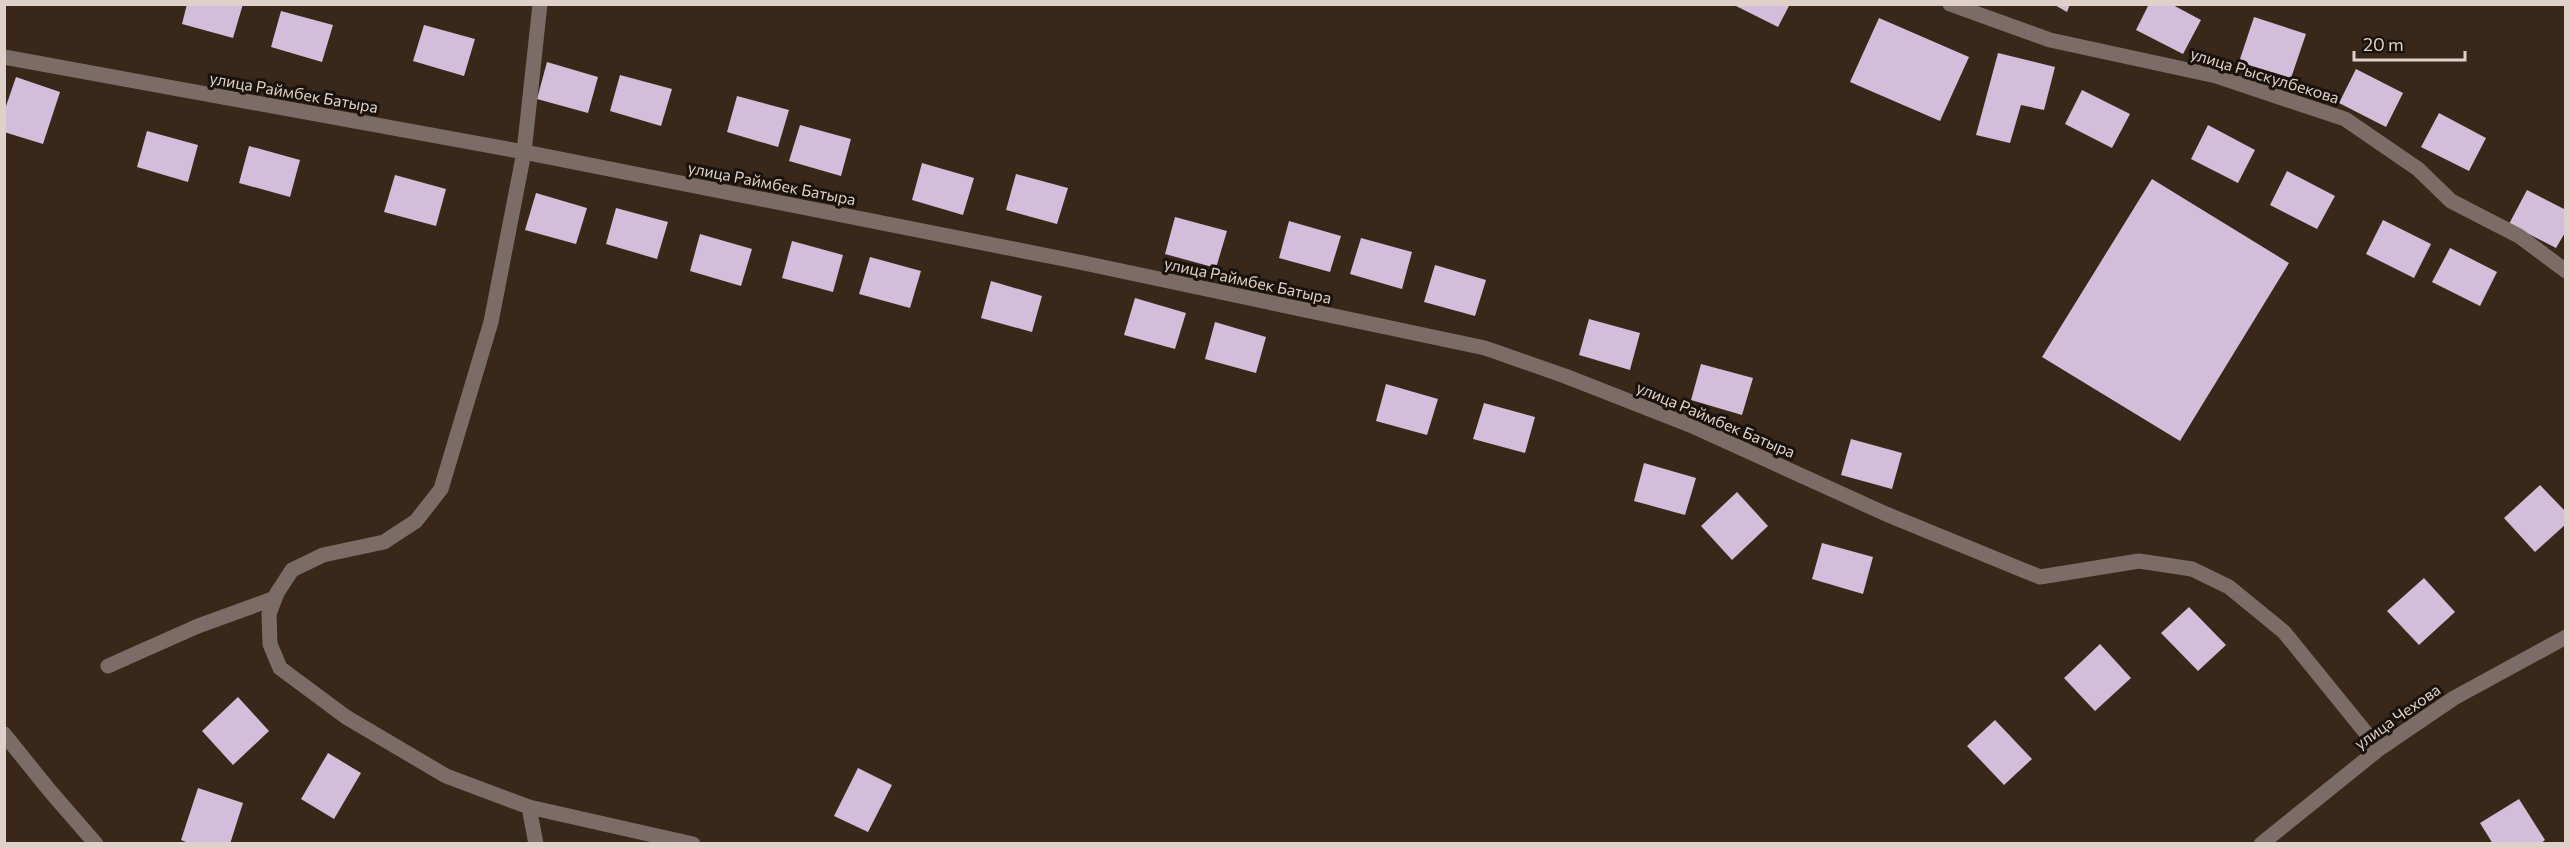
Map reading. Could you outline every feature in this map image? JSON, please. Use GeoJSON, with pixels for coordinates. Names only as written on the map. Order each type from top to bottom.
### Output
{"type":"FeatureCollection","features":[{"type":"Feature","properties":{"kind":"street"},"geometry":{"type":"LineString","coordinates":[[540,4],[524,152],[491,322],[441,489],[416,521],[384,542],[323,555],[292,570],[275,598],[269,614],[270,644],[280,668],[346,717],[446,776],[529,807],[693,843]]}},
{"type":"Feature","properties":{"kind":"street","name":"улица Рыскулбекова"},"geometry":{"type":"LineString","coordinates":[[1950,4],[2050,40],[2216,76],[2345,119],[2418,169],[2451,201],[2519,236],[2565,270]]}},
{"type":"Feature","properties":{"kind":"street","name":"улица Раймбек Батыра"},"geometry":{"type":"LineString","coordinates":[[4,57],[524,152],[1063,259],[1485,348],[1565,376],[1690,425],[1886,514],[2040,578],[2139,561],[2192,569],[2229,588],[2284,632],[2379,749]]}},
{"type":"Feature","properties":{"kind":"street"},"geometry":{"type":"LineString","coordinates":[[108,666],[198,626],[275,598]]}},
{"type":"Feature","properties":{"kind":"street","name":"улица Чехова"},"geometry":{"type":"LineString","coordinates":[[2261,843],[2379,749],[2454,698],[2565,637]]}},
{"type":"Feature","properties":{"kind":"street"},"geometry":{"type":"LineString","coordinates":[[4,734],[96,843]]}},
{"type":"Feature","properties":{"kind":"street"},"geometry":{"type":"LineString","coordinates":[[529,807],[536,843]]}},
{"type":"Feature","properties":{"kind":"building"},"geometry":{"type":"Polygon","coordinates":[[[187,4],[243,4],[233,38],[182,24],[187,4]]]}},
{"type":"Feature","properties":{"kind":"building"},"geometry":{"type":"Polygon","coordinates":[[[1732,4],[1790,4],[1778,27],[1732,4]]]}},
{"type":"Feature","properties":{"kind":"building"},"geometry":{"type":"Polygon","coordinates":[[[2053,4],[2070,4],[2067,12],[2053,4]]]}},
{"type":"Feature","properties":{"kind":"building"},"geometry":{"type":"Polygon","coordinates":[[[2149,4],[2171,4],[2201,20],[2183,54],[2136,30],[2149,4]]]}},
{"type":"Feature","properties":{"kind":"building"},"geometry":{"type":"Polygon","coordinates":[[[281,11],[333,25],[322,62],[271,47],[281,11]]]}},
{"type":"Feature","properties":{"kind":"building"},"geometry":{"type":"Polygon","coordinates":[[[2254,17],[2306,34],[2291,78],[2239,62],[2254,17]]]}},
{"type":"Feature","properties":{"kind":"building"},"geometry":{"type":"Polygon","coordinates":[[[1879,18],[1969,57],[1940,121],[1850,82],[1879,18]]]}},
{"type":"Feature","properties":{"kind":"building"},"geometry":{"type":"Polygon","coordinates":[[[424,25],[475,39],[464,76],[413,61],[424,25]]]}},
{"type":"Feature","properties":{"kind":"building"},"geometry":{"type":"Polygon","coordinates":[[[1998,53],[2055,67],[2044,110],[2021,105],[2010,143],[1976,135],[1998,53]]]}},
{"type":"Feature","properties":{"kind":"building"},"geometry":{"type":"Polygon","coordinates":[[[547,62],[598,77],[588,113],[537,99],[547,62]]]}},
{"type":"Feature","properties":{"kind":"building"},"geometry":{"type":"Polygon","coordinates":[[[2356,69],[2403,93],[2386,127],[2339,103],[2356,69]]]}},
{"type":"Feature","properties":{"kind":"building"},"geometry":{"type":"Polygon","coordinates":[[[620,75],[672,89],[661,126],[610,111],[620,75]]]}},
{"type":"Feature","properties":{"kind":"building"},"geometry":{"type":"Polygon","coordinates":[[[16,77],[60,92],[43,144],[4,132],[4,112],[16,77]]]}},
{"type":"Feature","properties":{"kind":"building"},"geometry":{"type":"Polygon","coordinates":[[[2082,90],[2130,114],[2112,148],[2065,124],[2082,90]]]}},
{"type":"Feature","properties":{"kind":"building"},"geometry":{"type":"Polygon","coordinates":[[[737,96],[789,110],[778,147],[727,132],[737,96]]]}},
{"type":"Feature","properties":{"kind":"building"},"geometry":{"type":"Polygon","coordinates":[[[2439,113],[2486,138],[2469,171],[2421,147],[2439,113]]]}},
{"type":"Feature","properties":{"kind":"building"},"geometry":{"type":"Polygon","coordinates":[[[800,125],[851,139],[841,176],[789,161],[800,125]]]}},
{"type":"Feature","properties":{"kind":"building"},"geometry":{"type":"Polygon","coordinates":[[[2208,125],[2255,150],[2238,183],[2191,159],[2208,125]]]}},
{"type":"Feature","properties":{"kind":"building"},"geometry":{"type":"Polygon","coordinates":[[[147,131],[198,145],[188,182],[137,167],[147,131]]]}},
{"type":"Feature","properties":{"kind":"building"},"geometry":{"type":"Polygon","coordinates":[[[249,146],[300,160],[290,197],[239,183],[249,146]]]}},
{"type":"Feature","properties":{"kind":"building"},"geometry":{"type":"Polygon","coordinates":[[[922,163],[974,178],[963,215],[912,200],[922,163]]]}},
{"type":"Feature","properties":{"kind":"building"},"geometry":{"type":"Polygon","coordinates":[[[2287,171],[2335,196],[2317,229],[2270,205],[2287,171]]]}},
{"type":"Feature","properties":{"kind":"building"},"geometry":{"type":"Polygon","coordinates":[[[1016,174],[1068,188],[1057,224],[1006,210],[1016,174]]]}},
{"type":"Feature","properties":{"kind":"building"},"geometry":{"type":"Polygon","coordinates":[[[395,175],[446,189],[436,226],[384,212],[395,175]]]}},
{"type":"Feature","properties":{"kind":"building"},"geometry":{"type":"Polygon","coordinates":[[[2152,179],[2289,263],[2180,441],[2042,357],[2152,179]]]}},
{"type":"Feature","properties":{"kind":"building"},"geometry":{"type":"Polygon","coordinates":[[[2527,190],[2566,210],[2566,231],[2556,248],[2509,224],[2527,190]]]}},
{"type":"Feature","properties":{"kind":"building"},"geometry":{"type":"Polygon","coordinates":[[[536,193],[587,208],[576,244],[525,230],[536,193]]]}},
{"type":"Feature","properties":{"kind":"building"},"geometry":{"type":"Polygon","coordinates":[[[616,208],[668,222],[657,259],[606,244],[616,208]]]}},
{"type":"Feature","properties":{"kind":"building"},"geometry":{"type":"Polygon","coordinates":[[[1175,217],[1227,231],[1216,268],[1165,254],[1175,217]]]}},
{"type":"Feature","properties":{"kind":"building"},"geometry":{"type":"Polygon","coordinates":[[[2383,220],[2431,244],[2414,278],[2366,254],[2383,220]]]}},
{"type":"Feature","properties":{"kind":"building"},"geometry":{"type":"Polygon","coordinates":[[[1289,221],[1341,236],[1330,272],[1279,258],[1289,221]]]}},
{"type":"Feature","properties":{"kind":"building"},"geometry":{"type":"Polygon","coordinates":[[[700,234],[752,249],[741,286],[690,271],[700,234]]]}},
{"type":"Feature","properties":{"kind":"building"},"geometry":{"type":"Polygon","coordinates":[[[1361,238],[1412,252],[1402,289],[1350,274],[1361,238]]]}},
{"type":"Feature","properties":{"kind":"building"},"geometry":{"type":"Polygon","coordinates":[[[792,241],[843,255],[833,292],[782,278],[792,241]]]}},
{"type":"Feature","properties":{"kind":"building"},"geometry":{"type":"Polygon","coordinates":[[[2450,248],[2497,272],[2480,306],[2432,282],[2450,248]]]}},
{"type":"Feature","properties":{"kind":"building"},"geometry":{"type":"Polygon","coordinates":[[[870,257],[921,271],[910,308],[859,294],[870,257]]]}},
{"type":"Feature","properties":{"kind":"building"},"geometry":{"type":"Polygon","coordinates":[[[1435,265],[1486,280],[1475,316],[1424,302],[1435,265]]]}},
{"type":"Feature","properties":{"kind":"building"},"geometry":{"type":"Polygon","coordinates":[[[991,281],[1042,296],[1032,332],[981,318],[991,281]]]}},
{"type":"Feature","properties":{"kind":"building"},"geometry":{"type":"Polygon","coordinates":[[[1135,298],[1186,313],[1175,349],[1124,335],[1135,298]]]}},
{"type":"Feature","properties":{"kind":"building"},"geometry":{"type":"Polygon","coordinates":[[[1589,319],[1640,333],[1630,370],[1579,355],[1589,319]]]}},
{"type":"Feature","properties":{"kind":"building"},"geometry":{"type":"Polygon","coordinates":[[[1215,322],[1266,337],[1256,373],[1205,359],[1215,322]]]}},
{"type":"Feature","properties":{"kind":"building"},"geometry":{"type":"Polygon","coordinates":[[[1701,364],[1753,378],[1742,415],[1691,400],[1701,364]]]}},
{"type":"Feature","properties":{"kind":"building"},"geometry":{"type":"Polygon","coordinates":[[[1386,384],[1438,399],[1427,435],[1376,421],[1386,384]]]}},
{"type":"Feature","properties":{"kind":"building"},"geometry":{"type":"Polygon","coordinates":[[[1484,403],[1535,417],[1525,453],[1473,439],[1484,403]]]}},
{"type":"Feature","properties":{"kind":"building"},"geometry":{"type":"Polygon","coordinates":[[[1851,439],[1902,453],[1892,489],[1841,475],[1851,439]]]}},
{"type":"Feature","properties":{"kind":"building"},"geometry":{"type":"Polygon","coordinates":[[[1644,463],[1696,478],[1685,515],[1634,501],[1644,463]]]}},
{"type":"Feature","properties":{"kind":"building"},"geometry":{"type":"Polygon","coordinates":[[[2540,485],[2566,512],[2566,524],[2535,552],[2504,518],[2540,485]]]}},
{"type":"Feature","properties":{"kind":"building"},"geometry":{"type":"Polygon","coordinates":[[[1737,492],[1768,526],[1732,560],[1701,526],[1737,492]]]}},
{"type":"Feature","properties":{"kind":"building"},"geometry":{"type":"Polygon","coordinates":[[[1822,543],[1873,557],[1863,594],[1812,579],[1822,543]]]}},
{"type":"Feature","properties":{"kind":"building"},"geometry":{"type":"Polygon","coordinates":[[[2424,578],[2455,612],[2419,645],[2387,611],[2424,578]]]}},
{"type":"Feature","properties":{"kind":"building"},"geometry":{"type":"Polygon","coordinates":[[[2189,607],[2226,645],[2198,671],[2161,633],[2189,607]]]}},
{"type":"Feature","properties":{"kind":"building"},"geometry":{"type":"Polygon","coordinates":[[[2100,644],[2131,678],[2095,711],[2064,678],[2100,644]]]}},
{"type":"Feature","properties":{"kind":"building"},"geometry":{"type":"Polygon","coordinates":[[[238,697],[269,731],[233,765],[202,731],[238,697]]]}},
{"type":"Feature","properties":{"kind":"building"},"geometry":{"type":"Polygon","coordinates":[[[1995,720],[2032,759],[2004,785],[1967,746],[1995,720]]]}},
{"type":"Feature","properties":{"kind":"building"},"geometry":{"type":"Polygon","coordinates":[[[328,753],[361,773],[334,819],[301,799],[328,753]]]}},
{"type":"Feature","properties":{"kind":"building"},"geometry":{"type":"Polygon","coordinates":[[[858,768],[892,785],[868,832],[834,816],[858,768]]]}},
{"type":"Feature","properties":{"kind":"building"},"geometry":{"type":"Polygon","coordinates":[[[198,788],[243,803],[230,844],[191,844],[181,840],[198,788]]]}},
{"type":"Feature","properties":{"kind":"building"},"geometry":{"type":"Polygon","coordinates":[[[2519,799],[2545,840],[2540,844],[2493,844],[2480,823],[2519,799]]]}}]}
